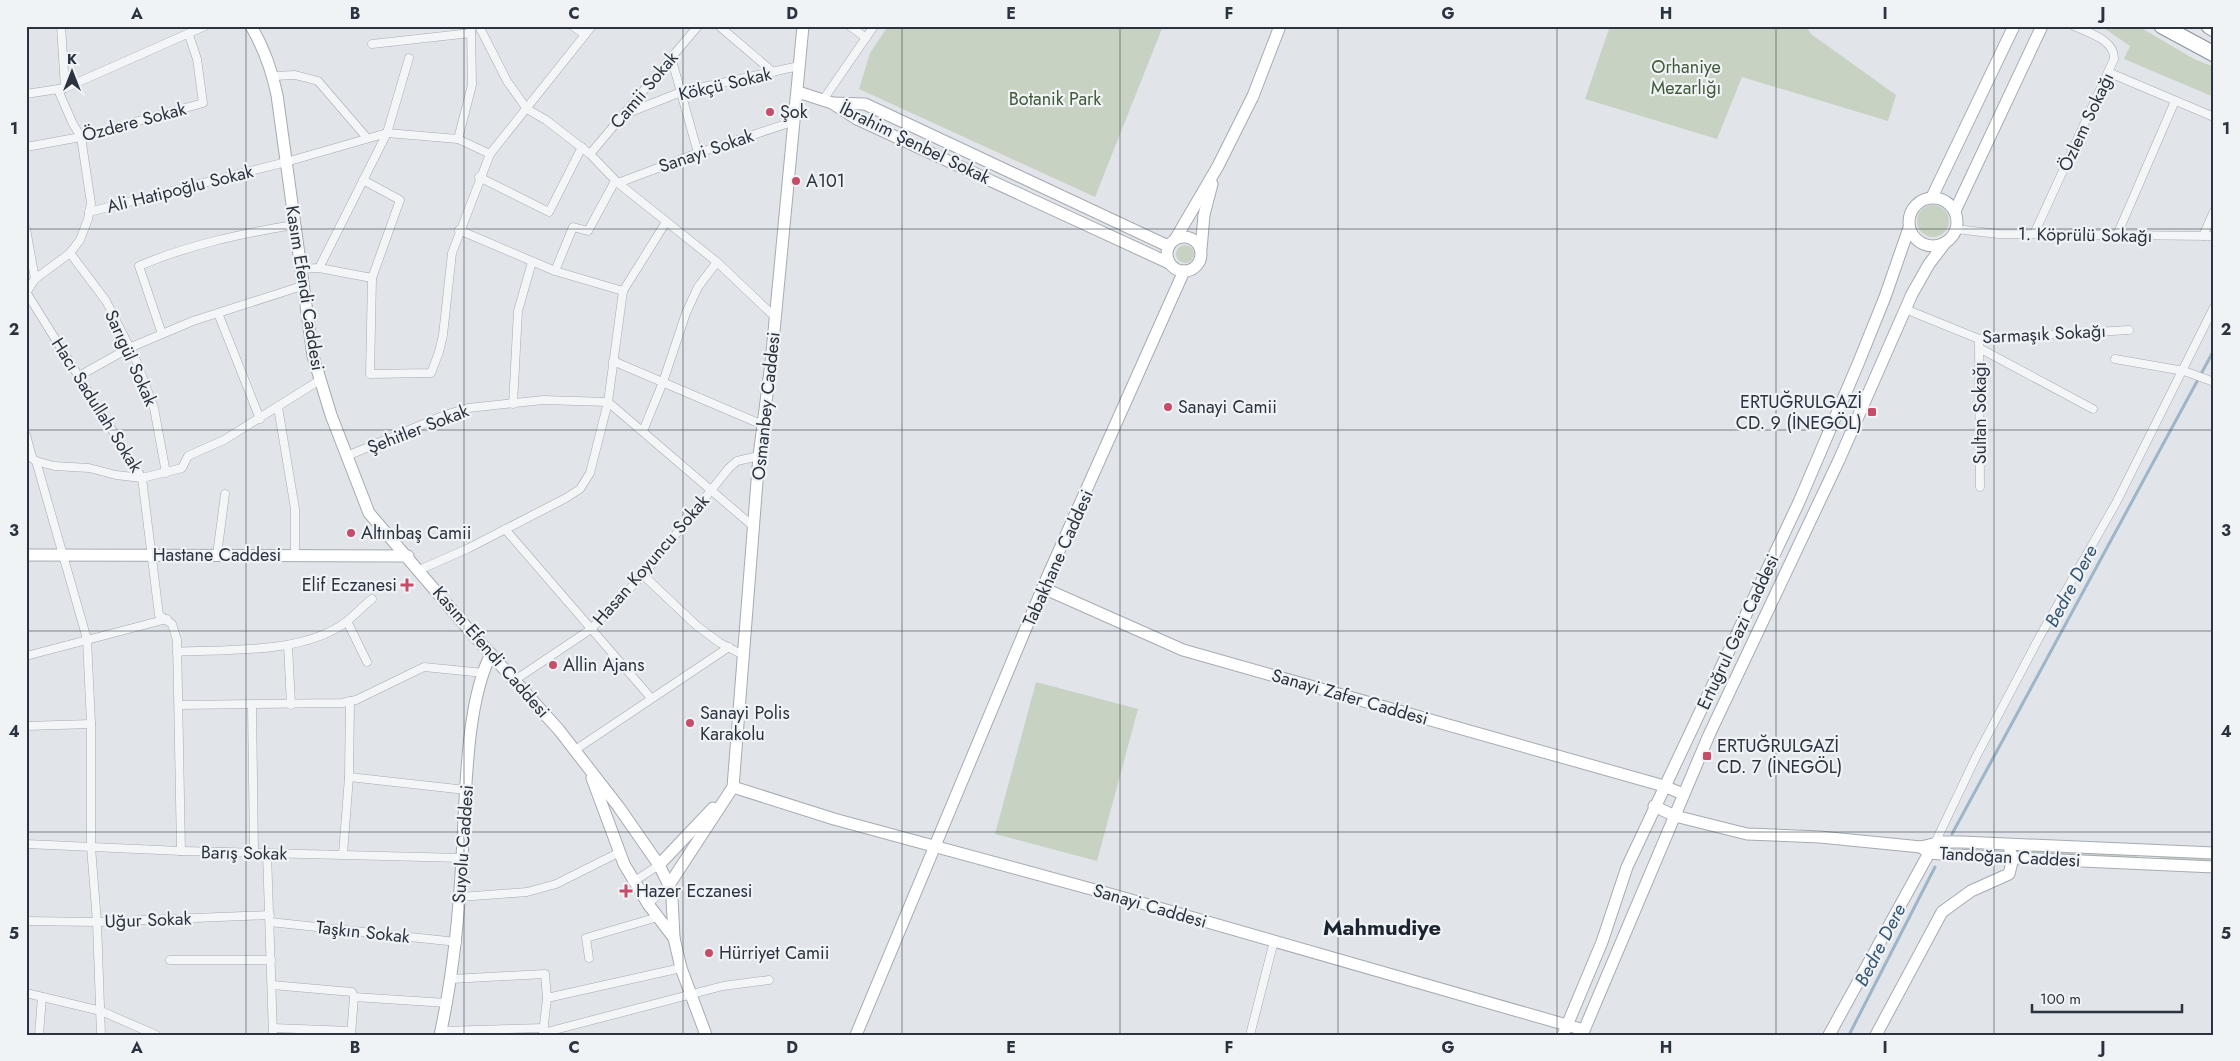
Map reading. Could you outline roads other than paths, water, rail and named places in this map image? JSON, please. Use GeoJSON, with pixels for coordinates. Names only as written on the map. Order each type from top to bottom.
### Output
{"type":"FeatureCollection","features":[{"type":"Feature","properties":{"kind":"highway"},"geometry":{"type":"LineString","coordinates":[[2162,26],[2214,54]]}},
{"type":"Feature","properties":{"kind":"highway"},"geometry":{"type":"LineString","coordinates":[[2209,26],[2214,29]]}},
{"type":"Feature","properties":{"kind":"street"},"geometry":{"type":"LineString","coordinates":[[60,26],[62,89],[73,124],[81,136],[91,203],[90,212]]}},
{"type":"Feature","properties":{"kind":"street"},"geometry":{"type":"LineString","coordinates":[[26,94],[62,89],[206,26]]}},
{"type":"Feature","properties":{"kind":"street","name":"Kasım Efendi Caddesi"},"geometry":{"type":"LineString","coordinates":[[251,26],[260,41],[273,76],[312,356],[330,415],[369,513],[587,764],[659,865],[669,885],[672,898],[674,938],[681,968],[706,1035]]}},
{"type":"Feature","properties":{"kind":"street"},"geometry":{"type":"LineString","coordinates":[[479,26],[507,81],[527,110],[546,120],[582,147],[616,182],[717,262],[776,318]]}},
{"type":"Feature","properties":{"kind":"street"},"geometry":{"type":"LineString","coordinates":[[573,26],[585,35]]}},
{"type":"Feature","properties":{"kind":"street"},"geometry":{"type":"LineString","coordinates":[[363,180],[400,200],[372,278],[370,374],[431,373],[439,352],[452,253],[479,177],[490,154],[527,110],[592,26]]}},
{"type":"Feature","properties":{"kind":"street","name":"Camii Sokak"},"geometry":{"type":"LineString","coordinates":[[590,154],[698,26]]}},
{"type":"Feature","properties":{"kind":"street"},"geometry":{"type":"LineString","coordinates":[[719,26],[773,72]]}},
{"type":"Feature","properties":{"kind":"street","name":"Osmanbey Caddesi"},"geometry":{"type":"LineString","coordinates":[[669,885],[733,787],[759,456],[776,318],[803,26]]}},
{"type":"Feature","properties":{"kind":"street"},"geometry":{"type":"LineString","coordinates":[[850,26],[866,38]]}},
{"type":"Feature","properties":{"kind":"street"},"geometry":{"type":"LineString","coordinates":[[798,92],[827,101],[874,26]]}},
{"type":"Feature","properties":{"kind":"street"},"geometry":{"type":"LineString","coordinates":[[1218,166],[1204,215],[1201,253],[1198,264],[1184,271],[1173,267],[1167,257],[1172,242],[1218,166],[1253,96],[1280,26]]}},
{"type":"Feature","properties":{"kind":"street"},"geometry":{"type":"LineString","coordinates":[[1932,197],[2014,26]]}},
{"type":"Feature","properties":{"kind":"street","name":"Özlem Sokağı"},"geometry":{"type":"LineString","coordinates":[[2034,234],[2110,73],[2115,55],[2110,46],[2074,26]]}},
{"type":"Feature","properties":{"kind":"street"},"geometry":{"type":"LineString","coordinates":[[1955,211],[2040,27]]}},
{"type":"Feature","properties":{"kind":"street"},"geometry":{"type":"LineString","coordinates":[[372,44],[471,30],[472,85],[458,139]]}},
{"type":"Feature","properties":{"kind":"street","name":"Özdere Sokak"},"geometry":{"type":"LineString","coordinates":[[26,147],[81,136],[203,103],[197,59],[189,35]]}},
{"type":"Feature","properties":{"kind":"street"},"geometry":{"type":"LineString","coordinates":[[671,57],[698,153]]}},
{"type":"Feature","properties":{"kind":"street"},"geometry":{"type":"LineString","coordinates":[[319,268],[387,132],[409,58]]}},
{"type":"Feature","properties":{"kind":"street","name":"Kökçü Sokak"},"geometry":{"type":"LineString","coordinates":[[624,115],[681,92],[800,66]]}},
{"type":"Feature","properties":{"kind":"street"},"geometry":{"type":"LineString","coordinates":[[2110,73],[2214,117]]}},
{"type":"Feature","properties":{"kind":"street"},"geometry":{"type":"LineString","coordinates":[[273,76],[295,75],[318,81],[367,138]]}},
{"type":"Feature","properties":{"kind":"street","name":"İbrahim Şenbel Sokak"},"geometry":{"type":"LineString","coordinates":[[827,101],[865,104],[996,166],[1172,242]]}},
{"type":"Feature","properties":{"kind":"street","name":"İbrahim Şenbel Sokak"},"geometry":{"type":"LineString","coordinates":[[827,101],[857,119],[1169,263]]}},
{"type":"Feature","properties":{"kind":"street"},"geometry":{"type":"LineString","coordinates":[[2117,236],[2175,101]]}},
{"type":"Feature","properties":{"kind":"street","name":"Sanayi Sokak"},"geometry":{"type":"LineString","coordinates":[[616,182],[795,121]]}},
{"type":"Feature","properties":{"kind":"street"},"geometry":{"type":"LineString","coordinates":[[387,132],[458,139],[490,154]]}},
{"type":"Feature","properties":{"kind":"street","name":"Ali Hatipoğlu Sokak"},"geometry":{"type":"LineString","coordinates":[[26,293],[35,279],[70,253],[80,240],[90,212],[286,162],[387,132]]}},
{"type":"Feature","properties":{"kind":"street"},"geometry":{"type":"LineString","coordinates":[[479,177],[549,212],[582,147]]}},
{"type":"Feature","properties":{"kind":"street"},"geometry":{"type":"LineString","coordinates":[[989,179],[996,166]]}},
{"type":"Feature","properties":{"kind":"street"},"geometry":{"type":"LineString","coordinates":[[555,271],[573,227],[588,232],[616,182]]}},
{"type":"Feature","properties":{"kind":"street"},"geometry":{"type":"LineString","coordinates":[[1932,197],[1946,200],[1955,211],[1958,223],[1956,230],[1954,235],[1945,243],[1930,246],[1923,244],[1917,240],[1909,228],[1910,213],[1913,207],[1925,198],[1932,197]]}},
{"type":"Feature","properties":{"kind":"street"},"geometry":{"type":"LineString","coordinates":[[2204,236],[2214,212]]}},
{"type":"Feature","properties":{"kind":"street"},"geometry":{"type":"LineString","coordinates":[[419,570],[469,548],[566,498],[580,488],[590,473],[608,402],[623,291],[666,222]]}},
{"type":"Feature","properties":{"kind":"street"},"geometry":{"type":"LineString","coordinates":[[162,334],[139,266],[207,242],[293,226]]}},
{"type":"Feature","properties":{"kind":"street","name":"Ertuğrul Gazi Caddesi"},"geometry":{"type":"LineString","coordinates":[[1565,1030],[1602,942],[1627,867],[1654,806],[1799,502],[1862,356],[1909,228]]}},
{"type":"Feature","properties":{"kind":"street"},"geometry":{"type":"LineString","coordinates":[[26,230],[35,279]]}},
{"type":"Feature","properties":{"kind":"street"},"geometry":{"type":"LineString","coordinates":[[460,230],[555,271],[623,291]]}},
{"type":"Feature","properties":{"kind":"street","name":"1. Köprülü Sokağı"},"geometry":{"type":"LineString","coordinates":[[1956,230],[2117,236],[2214,236]]}},
{"type":"Feature","properties":{"kind":"street"},"geometry":{"type":"LineString","coordinates":[[1172,242],[1183,236],[1193,239],[1198,243],[1201,253]]}},
{"type":"Feature","properties":{"kind":"street","name":"Ertuğrul Gazi Caddesi"},"geometry":{"type":"LineString","coordinates":[[1583,1033],[1709,735],[1839,460],[1905,309],[1921,277],[1945,243]]}},
{"type":"Feature","properties":{"kind":"street","name":"Sarıgül Sokak"},"geometry":{"type":"LineString","coordinates":[[70,253],[106,301],[129,348],[154,408],[166,473]]}},
{"type":"Feature","properties":{"kind":"street"},"geometry":{"type":"LineString","coordinates":[[513,404],[518,310],[532,262]]}},
{"type":"Feature","properties":{"kind":"street"},"geometry":{"type":"LineString","coordinates":[[643,431],[663,382],[686,312],[698,287],[717,262]]}},
{"type":"Feature","properties":{"kind":"street"},"geometry":{"type":"LineString","coordinates":[[299,269],[319,268],[372,278]]}},
{"type":"Feature","properties":{"kind":"street","name":"Tabakhane Caddesi"},"geometry":{"type":"LineString","coordinates":[[856,1035],[1043,588],[1184,271]]}},
{"type":"Feature","properties":{"kind":"street"},"geometry":{"type":"LineString","coordinates":[[79,376],[129,348],[162,334],[218,313],[302,286]]}},
{"type":"Feature","properties":{"kind":"street","name":"Hacı Sadullah Sokak"},"geometry":{"type":"LineString","coordinates":[[26,293],[142,478],[159,615],[167,619]]}},
{"type":"Feature","properties":{"kind":"street"},"geometry":{"type":"LineString","coordinates":[[1829,1035],[2040,636],[2116,503],[2187,372],[2214,307]]}},
{"type":"Feature","properties":{"kind":"street","name":"Sarmaşık Sokağı"},"geometry":{"type":"LineString","coordinates":[[1905,309],[1979,340],[2129,330]]}},
{"type":"Feature","properties":{"kind":"street"},"geometry":{"type":"LineString","coordinates":[[218,313],[260,419]]}},
{"type":"Feature","properties":{"kind":"street","name":"Sultan Sokağı"},"geometry":{"type":"LineString","coordinates":[[1979,340],[1980,487]]}},
{"type":"Feature","properties":{"kind":"street"},"geometry":{"type":"LineString","coordinates":[[1980,349],[2093,409]]}},
{"type":"Feature","properties":{"kind":"street"},"geometry":{"type":"LineString","coordinates":[[2115,359],[2187,372],[2214,382]]}},
{"type":"Feature","properties":{"kind":"street"},"geometry":{"type":"LineString","coordinates":[[613,361],[763,425]]}},
{"type":"Feature","properties":{"kind":"street"},"geometry":{"type":"LineString","coordinates":[[32,458],[54,466],[89,468],[116,475],[142,478],[166,473],[182,468],[188,456],[224,440],[320,380]]}},
{"type":"Feature","properties":{"kind":"street","name":"Şehitler Sokak"},"geometry":{"type":"LineString","coordinates":[[347,456],[445,415],[481,406],[543,400],[608,402]]}},
{"type":"Feature","properties":{"kind":"street"},"geometry":{"type":"LineString","coordinates":[[608,402],[754,527]]}},
{"type":"Feature","properties":{"kind":"street"},"geometry":{"type":"LineString","coordinates":[[278,407],[295,509],[295,556]]}},
{"type":"Feature","properties":{"kind":"street"},"geometry":{"type":"LineString","coordinates":[[26,435],[62,556],[76,596],[87,639],[91,724],[91,847],[97,922],[101,1035]]}},
{"type":"Feature","properties":{"kind":"street","name":"Hasan Koyuncu Sokak"},"geometry":{"type":"LineString","coordinates":[[515,680],[591,629],[643,575],[738,461],[759,456]]}},
{"type":"Feature","properties":{"kind":"street"},"geometry":{"type":"LineString","coordinates":[[217,555],[226,494]]}},
{"type":"Feature","properties":{"kind":"street"},"geometry":{"type":"LineString","coordinates":[[505,529],[651,698]]}},
{"type":"Feature","properties":{"kind":"street","name":"Hastane Caddesi"},"geometry":{"type":"LineString","coordinates":[[26,556],[408,556]]}},
{"type":"Feature","properties":{"kind":"street"},"geometry":{"type":"LineString","coordinates":[[643,575],[697,626],[743,655]]}},
{"type":"Feature","properties":{"kind":"street","name":"Sanayi Zafer Caddesi"},"geometry":{"type":"LineString","coordinates":[[1043,588],[1183,650],[1664,786],[1683,794]]}},
{"type":"Feature","properties":{"kind":"street"},"geometry":{"type":"LineString","coordinates":[[177,652],[288,645],[309,640],[347,621],[372,599]]}},
{"type":"Feature","properties":{"kind":"street"},"geometry":{"type":"LineString","coordinates":[[26,656],[167,619],[172,624],[177,640],[181,852]]}},
{"type":"Feature","properties":{"kind":"street"},"geometry":{"type":"LineString","coordinates":[[347,621],[367,662]]}},
{"type":"Feature","properties":{"kind":"street"},"geometry":{"type":"LineString","coordinates":[[288,645],[291,704]]}},
{"type":"Feature","properties":{"kind":"street"},"geometry":{"type":"LineString","coordinates":[[575,750],[729,647]]}},
{"type":"Feature","properties":{"kind":"street","name":"Suyolu Caddesi"},"geometry":{"type":"LineString","coordinates":[[441,1033],[456,942],[466,790],[473,720],[484,673],[491,654]]}},
{"type":"Feature","properties":{"kind":"street"},"geometry":{"type":"LineString","coordinates":[[179,705],[252,705],[350,701],[377,691],[424,667],[484,673]]}},
{"type":"Feature","properties":{"kind":"street"},"geometry":{"type":"LineString","coordinates":[[343,854],[350,701]]}},
{"type":"Feature","properties":{"kind":"street"},"geometry":{"type":"LineString","coordinates":[[252,705],[254,852]]}},
{"type":"Feature","properties":{"kind":"street"},"geometry":{"type":"LineString","coordinates":[[26,726],[91,724]]}},
{"type":"Feature","properties":{"kind":"street","name":"Kasım Efendi Caddesi"},"geometry":{"type":"LineString","coordinates":[[587,764],[633,882],[674,938]]}},
{"type":"Feature","properties":{"kind":"street"},"geometry":{"type":"LineString","coordinates":[[348,777],[466,790]]}},
{"type":"Feature","properties":{"kind":"street"},"geometry":{"type":"LineString","coordinates":[[633,882],[659,865],[733,787]]}},
{"type":"Feature","properties":{"kind":"street","name":"Sanayi Caddesi"},"geometry":{"type":"LineString","coordinates":[[733,787],[834,819],[1104,892],[1475,998],[1565,1030],[1583,1033]]}},
{"type":"Feature","properties":{"kind":"street"},"geometry":{"type":"LineString","coordinates":[[1654,806],[1675,816],[1747,834],[1820,837],[1928,848]]}},
{"type":"Feature","properties":{"kind":"street","name":"Tandoğan Caddesi"},"geometry":{"type":"LineString","coordinates":[[1928,848],[1962,842],[2214,853]]}},
{"type":"Feature","properties":{"kind":"street","name":"Barış Sokak"},"geometry":{"type":"LineString","coordinates":[[26,844],[181,852],[254,852],[267,854],[343,854],[462,858]]}},
{"type":"Feature","properties":{"kind":"street"},"geometry":{"type":"LineString","coordinates":[[1876,1035],[1942,912],[1971,891],[2009,874],[2013,858],[2008,844]]}},
{"type":"Feature","properties":{"kind":"street","name":"Tandoğan Caddesi"},"geometry":{"type":"LineString","coordinates":[[1928,848],[2013,858],[2214,867]]}},
{"type":"Feature","properties":{"kind":"street"},"geometry":{"type":"LineString","coordinates":[[460,897],[527,892],[556,884],[620,852]]}},
{"type":"Feature","properties":{"kind":"street"},"geometry":{"type":"LineString","coordinates":[[267,854],[273,1031],[351,1033],[354,997],[352,992],[272,985]]}},
{"type":"Feature","properties":{"kind":"street"},"geometry":{"type":"LineString","coordinates":[[648,904],[669,885]]}},
{"type":"Feature","properties":{"kind":"street"},"geometry":{"type":"LineString","coordinates":[[589,958],[586,938],[658,917]]}},
{"type":"Feature","properties":{"kind":"street","name":"Uğur Sokak"},"geometry":{"type":"LineString","coordinates":[[26,921],[97,922],[270,918]]}},
{"type":"Feature","properties":{"kind":"street","name":"Taşkın Sokak"},"geometry":{"type":"LineString","coordinates":[[270,918],[456,942]]}},
{"type":"Feature","properties":{"kind":"street"},"geometry":{"type":"LineString","coordinates":[[1250,1035],[1274,941]]}},
{"type":"Feature","properties":{"kind":"street"},"geometry":{"type":"LineString","coordinates":[[170,960],[271,960]]}},
{"type":"Feature","properties":{"kind":"street"},"geometry":{"type":"LineString","coordinates":[[547,998],[681,968]]}},
{"type":"Feature","properties":{"kind":"street"},"geometry":{"type":"LineString","coordinates":[[451,979],[545,974],[547,998],[544,1032]]}},
{"type":"Feature","properties":{"kind":"street"},"geometry":{"type":"LineString","coordinates":[[441,1033],[544,1032],[723,986],[769,980]]}},
{"type":"Feature","properties":{"kind":"street"},"geometry":{"type":"LineString","coordinates":[[26,993],[101,1011],[138,1031],[156,1035]]}},
{"type":"Feature","properties":{"kind":"street"},"geometry":{"type":"LineString","coordinates":[[39,1035],[42,997]]}},
{"type":"Feature","properties":{"kind":"street"},"geometry":{"type":"LineString","coordinates":[[354,997],[447,1003]]}},
{"type":"Feature","properties":{"kind":"waterway","name":"Bedre Dere"},"geometry":{"type":"LineString","coordinates":[[1952,834],[2214,350]]}},
{"type":"Feature","properties":{"kind":"waterway","name":"Bedre Dere"},"geometry":{"type":"LineString","coordinates":[[1849,1035],[1935,867]]}},
{"type":"Feature","properties":{"kind":"place","name":"Şok"},"geometry":{"type":"Point","coordinates":[770,112]}},
{"type":"Feature","properties":{"kind":"place","name":"A101"},"geometry":{"type":"Point","coordinates":[796,181]}},
{"type":"Feature","properties":{"kind":"place","name":"Sanayi Camii"},"geometry":{"type":"Point","coordinates":[1168,407]}},
{"type":"Feature","properties":{"kind":"place","name":"ERTUĞRULGAZİ CD. 9 (İNEGÖL)"},"geometry":{"type":"Point","coordinates":[1872,412]}},
{"type":"Feature","properties":{"kind":"place","name":"Altınbaş Camii"},"geometry":{"type":"Point","coordinates":[351,533]}},
{"type":"Feature","properties":{"kind":"place","name":"Elif Eczanesi"},"geometry":{"type":"Point","coordinates":[407,585]}},
{"type":"Feature","properties":{"kind":"place","name":"Allin Ajans"},"geometry":{"type":"Point","coordinates":[553,665]}},
{"type":"Feature","properties":{"kind":"place","name":"Sanayi Polis Karakolu"},"geometry":{"type":"Point","coordinates":[690,723]}},
{"type":"Feature","properties":{"kind":"place","name":"ERTUĞRULGAZİ CD. 7 (İNEGÖL)"},"geometry":{"type":"Point","coordinates":[1707,756]}},
{"type":"Feature","properties":{"kind":"place","name":"Hazer Eczanesi"},"geometry":{"type":"Point","coordinates":[626,891]}},
{"type":"Feature","properties":{"kind":"place","name":"Hürriyet Camii"},"geometry":{"type":"Point","coordinates":[709,953]}},
{"type":"Feature","properties":{"kind":"district","name":"Mahmudiye"},"geometry":{"type":"Point","coordinates":[1382,927]}},
{"type":"Feature","properties":{"kind":"park label","name":"Orhaniye Mezarlığı"},"geometry":{"type":"Point","coordinates":[1686,77]}},
{"type":"Feature","properties":{"kind":"park label","name":"Botanik Park"},"geometry":{"type":"Point","coordinates":[1055,99]}}]}
